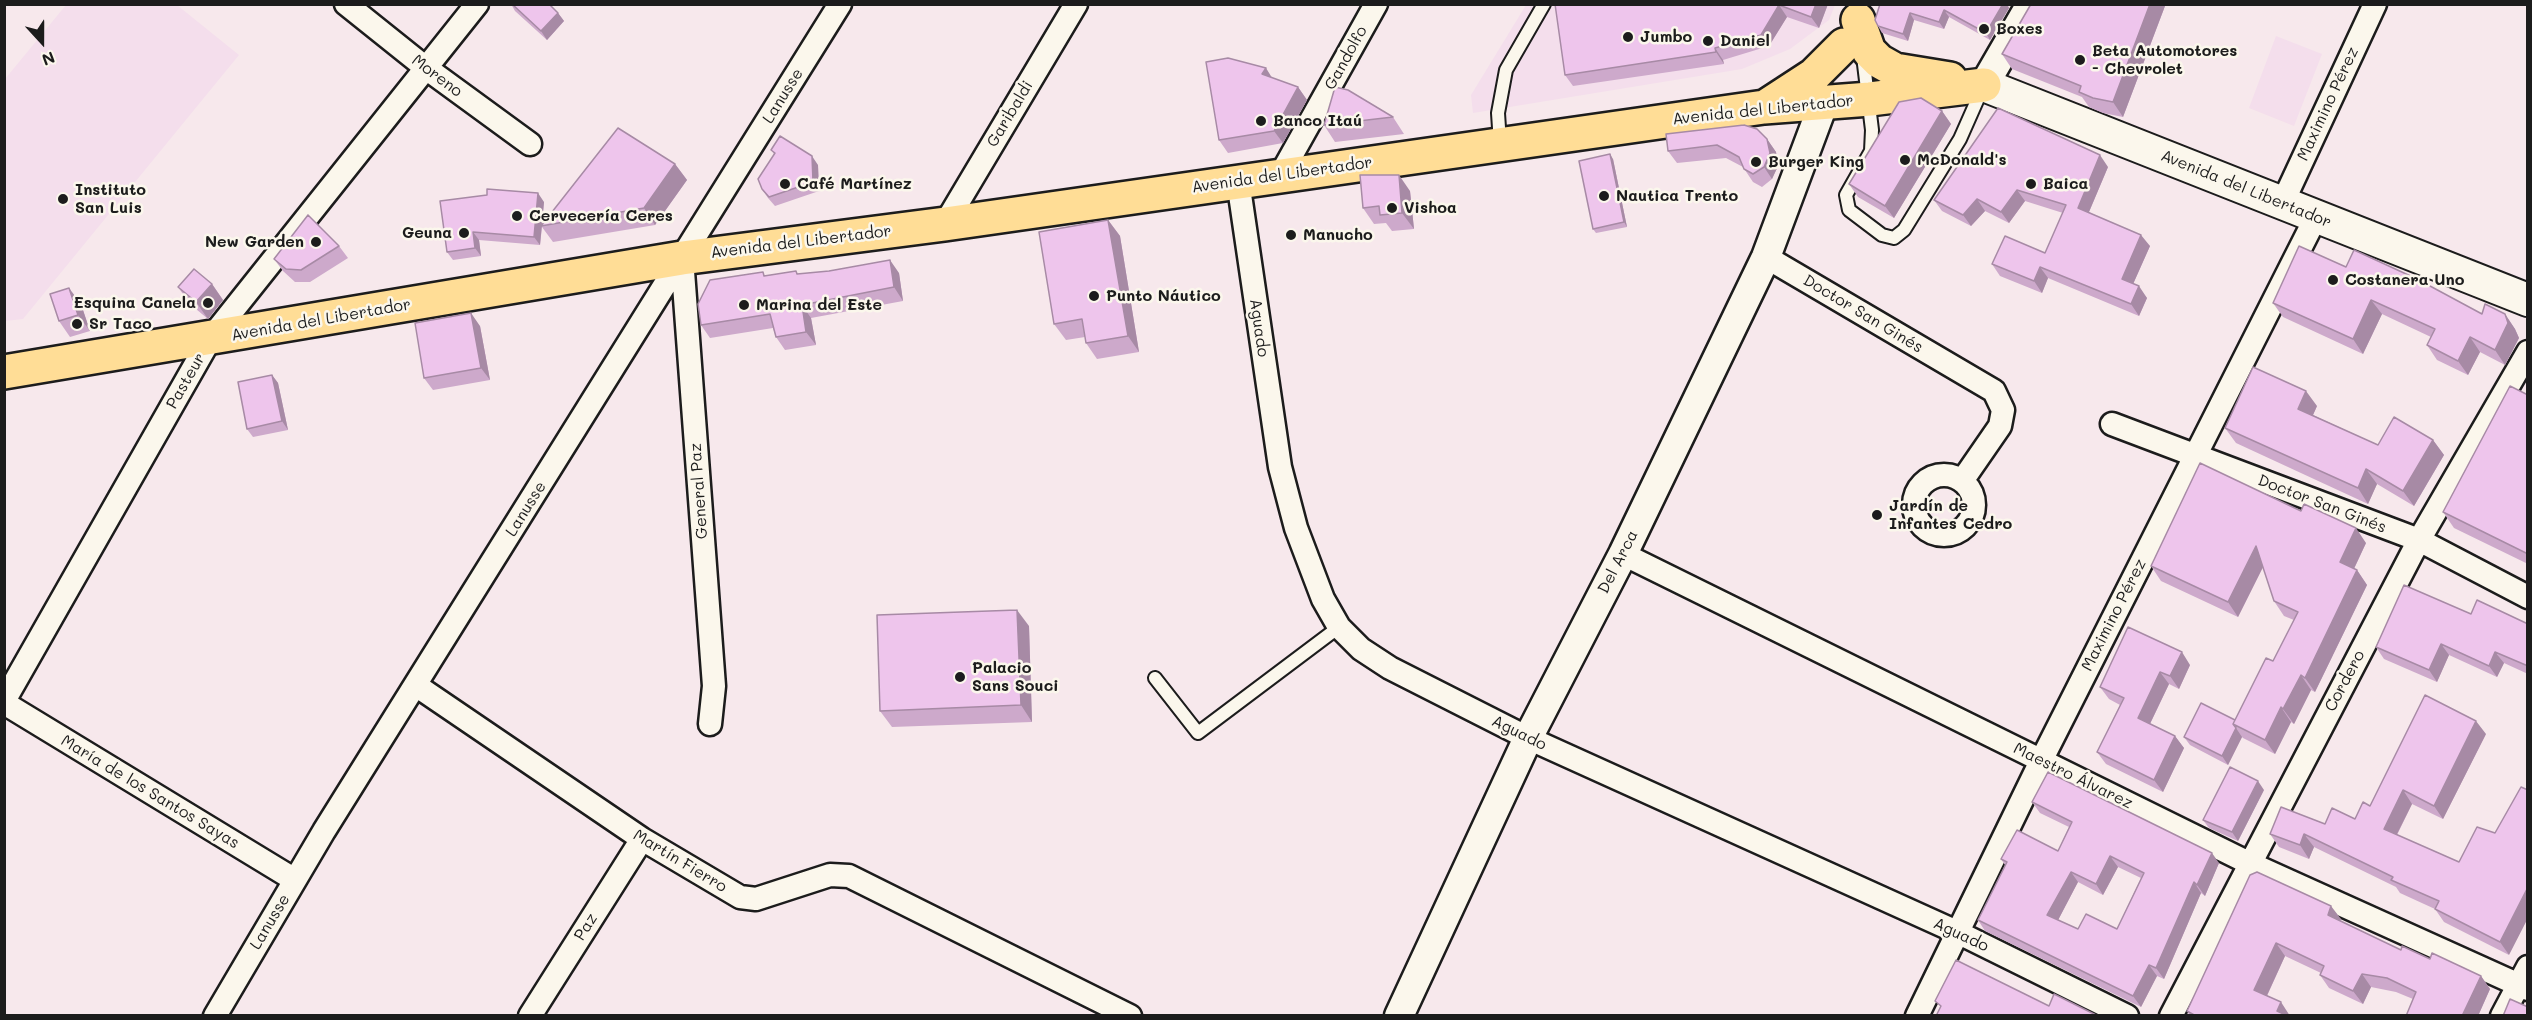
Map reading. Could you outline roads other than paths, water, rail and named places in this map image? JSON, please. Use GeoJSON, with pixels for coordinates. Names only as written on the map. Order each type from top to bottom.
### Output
{"type":"FeatureCollection","features":[{"type":"Feature","properties":{"kind":"main road"},"geometry":{"type":"LineString","coordinates":[[1856,23],[1869,51],[1895,70],[1984,85]]}},
{"type":"Feature","properties":{"kind":"main road"},"geometry":{"type":"LineString","coordinates":[[1824,102],[1856,23]]}},
{"type":"Feature","properties":{"kind":"main road"},"geometry":{"type":"LineString","coordinates":[[1764,107],[1814,75],[1856,23]]}},
{"type":"Feature","properties":{"kind":"main road","name":"Avenida del Libertador"},"geometry":{"type":"LineString","coordinates":[[4,372],[682,258],[945,224],[1281,174],[1764,107],[1869,99],[1984,85],[2528,300]]}},
{"type":"Feature","properties":{"kind":"street","name":"Moreno"},"geometry":{"type":"LineString","coordinates":[[346,4],[426,68],[530,144]]}},
{"type":"Feature","properties":{"kind":"street","name":"Pasteur"},"geometry":{"type":"LineString","coordinates":[[4,702],[210,339],[477,4]]}},
{"type":"Feature","properties":{"kind":"street","name":"Lanusse"},"geometry":{"type":"LineString","coordinates":[[215,1016],[295,880],[840,4]]}},
{"type":"Feature","properties":{"kind":"street","name":"Garibaldi"},"geometry":{"type":"LineString","coordinates":[[945,224],[1076,4]]}},
{"type":"Feature","properties":{"kind":"street","name":"Gandolfo"},"geometry":{"type":"LineString","coordinates":[[1281,174],[1376,4]]}},
{"type":"Feature","properties":{"kind":"street"},"geometry":{"type":"LineString","coordinates":[[1984,85],[2031,4]]}},
{"type":"Feature","properties":{"kind":"street","name":"Maximino Pérez"},"geometry":{"type":"LineString","coordinates":[[2282,204],[2375,4]]}},
{"type":"Feature","properties":{"kind":"street","name":"Del Arca"},"geometry":{"type":"LineString","coordinates":[[1398,1016],[1528,738],[1623,554],[1766,257],[1824,102]]}},
{"type":"Feature","properties":{"kind":"street","name":"Aguado"},"geometry":{"type":"LineString","coordinates":[[1238,181],[1280,467],[1296,528],[1311,574],[1340,627],[1361,649],[1390,668],[1528,738],[1959,933],[2127,1016]]}},
{"type":"Feature","properties":{"kind":"street","name":"Maximino Pérez"},"geometry":{"type":"LineString","coordinates":[[1917,1016],[2041,761],[2316,217]]}},
{"type":"Feature","properties":{"kind":"street","name":"Doctor San Ginés"},"geometry":{"type":"LineString","coordinates":[[1766,257],[1994,391],[2003,410],[2000,426],[1962,482]]}},
{"type":"Feature","properties":{"kind":"street","name":"General Paz"},"geometry":{"type":"LineString","coordinates":[[682,258],[714,686],[710,724]]}},
{"type":"Feature","properties":{"kind":"street","name":"Cordero"},"geometry":{"type":"LineString","coordinates":[[2171,1016],[2419,540],[2528,352]]}},
{"type":"Feature","properties":{"kind":"street","name":"Doctor San Ginés"},"geometry":{"type":"LineString","coordinates":[[2112,424],[2419,540],[2528,597]]}},
{"type":"Feature","properties":{"kind":"street","name":"Maestro Álvarez"},"geometry":{"type":"LineString","coordinates":[[1623,554],[2249,863],[2524,980]]}},
{"type":"Feature","properties":{"kind":"street","name":"Martín Fierro"},"geometry":{"type":"LineString","coordinates":[[417,686],[642,839],[740,897],[756,899],[814,878],[830,875],[849,876],[1130,1016]]}},
{"type":"Feature","properties":{"kind":"street","name":"María de los Santos Sayas"},"geometry":{"type":"LineString","coordinates":[[4,702],[295,880]]}},
{"type":"Feature","properties":{"kind":"street","name":"Paz"},"geometry":{"type":"LineString","coordinates":[[530,1016],[642,839]]}},
{"type":"Feature","properties":{"kind":"street"},"geometry":{"type":"LineString","coordinates":[[2502,1016],[2524,980]]}},
{"type":"Feature","properties":{"kind":"lane"},"geometry":{"type":"LineString","coordinates":[[1500,144],[1498,113],[1506,70],[1544,4]]}},
{"type":"Feature","properties":{"kind":"lane"},"geometry":{"type":"LineString","coordinates":[[1856,23],[1869,99],[1871,151],[1846,195],[1849,210],[1882,235],[1894,238],[1904,230],[1960,139],[1984,85]]}},
{"type":"Feature","properties":{"kind":"lane"},"geometry":{"type":"LineString","coordinates":[[1155,678],[1198,733],[1340,627]]}},
{"type":"Feature","properties":{"kind":"place","name":"Boxes"},"geometry":{"type":"Point","coordinates":[1984,29]}},
{"type":"Feature","properties":{"kind":"place","name":"Jumbo"},"geometry":{"type":"Point","coordinates":[1628,37]}},
{"type":"Feature","properties":{"kind":"place","name":"Daniel"},"geometry":{"type":"Point","coordinates":[1708,41]}},
{"type":"Feature","properties":{"kind":"place","name":"Beta Automotores - Chevrolet"},"geometry":{"type":"Point","coordinates":[2080,60]}},
{"type":"Feature","properties":{"kind":"place","name":"Banco Itaú"},"geometry":{"type":"Point","coordinates":[1261,121]}},
{"type":"Feature","properties":{"kind":"place","name":"McDonald's"},"geometry":{"type":"Point","coordinates":[1905,160]}},
{"type":"Feature","properties":{"kind":"place","name":"Burger King"},"geometry":{"type":"Point","coordinates":[1756,162]}},
{"type":"Feature","properties":{"kind":"place","name":"Café Martínez"},"geometry":{"type":"Point","coordinates":[785,184]}},
{"type":"Feature","properties":{"kind":"place","name":"Baica"},"geometry":{"type":"Point","coordinates":[2031,184]}},
{"type":"Feature","properties":{"kind":"place","name":"Nautica Trento"},"geometry":{"type":"Point","coordinates":[1604,196]}},
{"type":"Feature","properties":{"kind":"place","name":"Instituto San Luis"},"geometry":{"type":"Point","coordinates":[63,199]}},
{"type":"Feature","properties":{"kind":"place","name":"Vishoa"},"geometry":{"type":"Point","coordinates":[1392,208]}},
{"type":"Feature","properties":{"kind":"place","name":"Cervecería Ceres"},"geometry":{"type":"Point","coordinates":[517,216]}},
{"type":"Feature","properties":{"kind":"place","name":"Geuna"},"geometry":{"type":"Point","coordinates":[464,233]}},
{"type":"Feature","properties":{"kind":"place","name":"Manucho"},"geometry":{"type":"Point","coordinates":[1291,235]}},
{"type":"Feature","properties":{"kind":"place","name":"New Garden"},"geometry":{"type":"Point","coordinates":[316,242]}},
{"type":"Feature","properties":{"kind":"place","name":"Costanera Uno"},"geometry":{"type":"Point","coordinates":[2333,280]}},
{"type":"Feature","properties":{"kind":"place","name":"Punto Náutico"},"geometry":{"type":"Point","coordinates":[1094,296]}},
{"type":"Feature","properties":{"kind":"place","name":"Esquina Canela"},"geometry":{"type":"Point","coordinates":[208,303]}},
{"type":"Feature","properties":{"kind":"place","name":"Marina del Este"},"geometry":{"type":"Point","coordinates":[744,305]}},
{"type":"Feature","properties":{"kind":"place","name":"Sr Taco"},"geometry":{"type":"Point","coordinates":[77,324]}},
{"type":"Feature","properties":{"kind":"place","name":"Jardín de Infantes Cedro"},"geometry":{"type":"Point","coordinates":[1877,515]}},
{"type":"Feature","properties":{"kind":"place","name":"Palacio Sans Souci"},"geometry":{"type":"Point","coordinates":[960,677]}}]}
